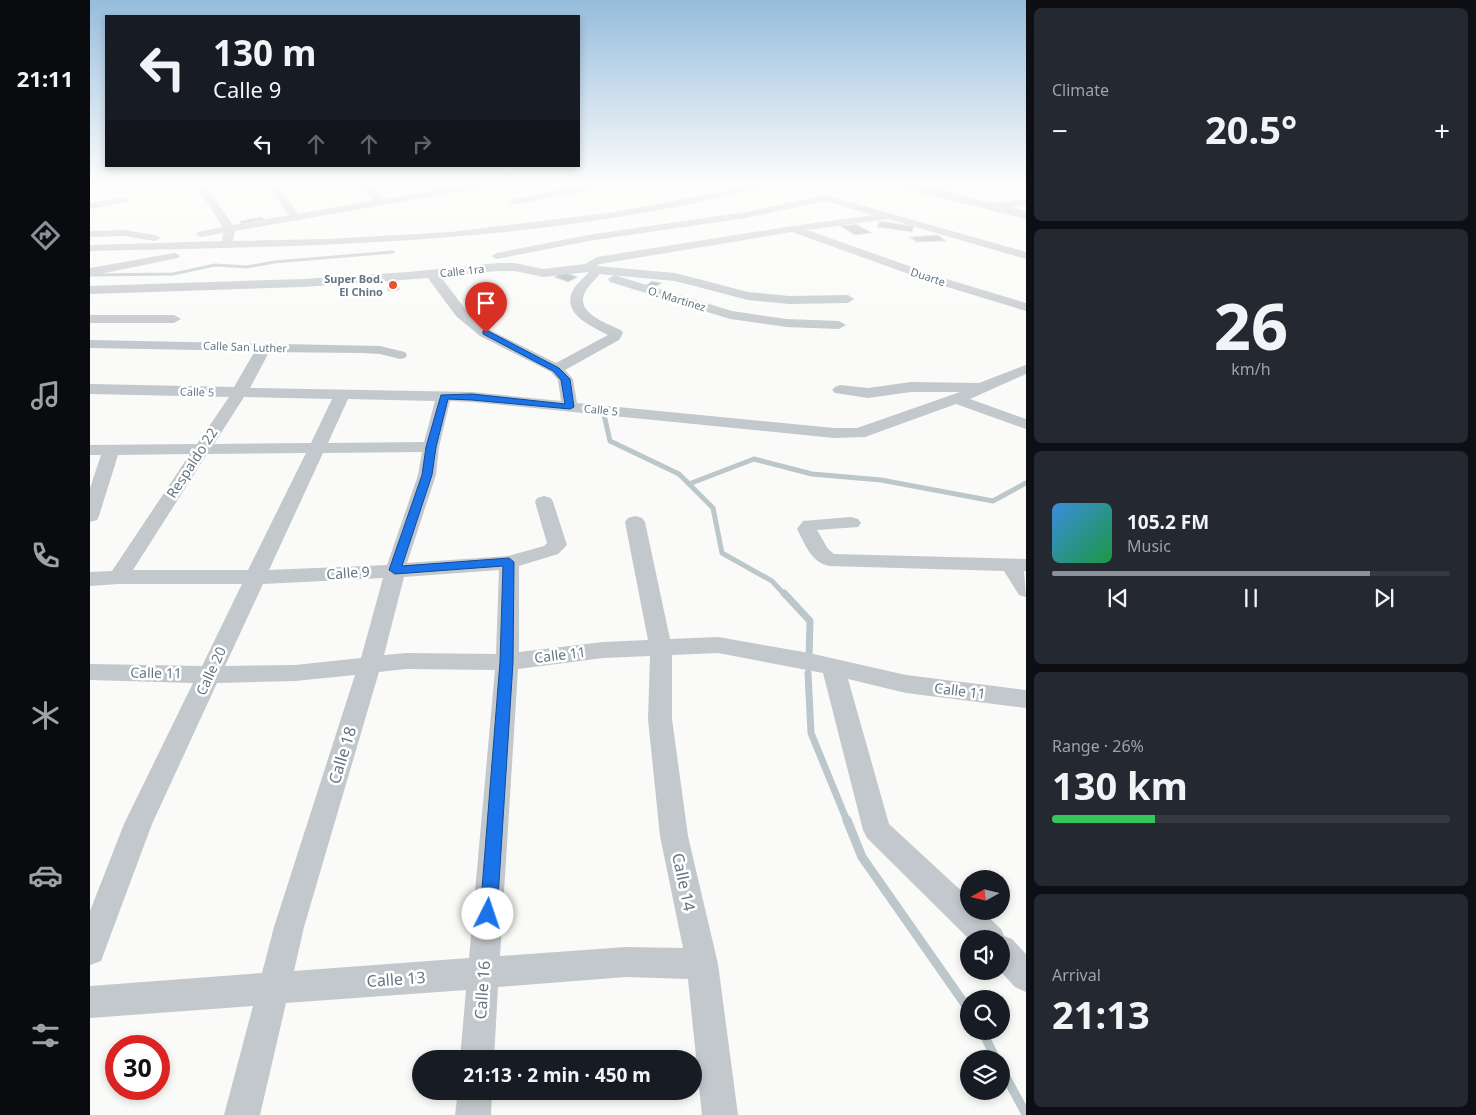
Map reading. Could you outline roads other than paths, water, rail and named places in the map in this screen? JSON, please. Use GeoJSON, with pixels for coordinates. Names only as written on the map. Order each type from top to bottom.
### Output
{"type":"FeatureCollection","features":[{"type":"Feature","properties":{"kind":"street"},"geometry":{"type":"LineString","coordinates":[[136,235],[160,239],[176,239],[197,235]]}},
{"type":"Feature","properties":{"kind":"street"},"geometry":{"type":"LineString","coordinates":[[90,272],[217,249],[226,244],[228,235]]}},
{"type":"Feature","properties":{"kind":"street"},"geometry":{"type":"LineString","coordinates":[[90,248],[328,242],[429,235]]}},
{"type":"Feature","properties":{"kind":"street"},"geometry":{"type":"LineString","coordinates":[[507,267],[497,256],[608,235]]}},
{"type":"Feature","properties":{"kind":"street","name":"Calle 1ra"},"geometry":{"type":"LineString","coordinates":[[90,290],[303,283],[507,267],[543,273],[593,270],[597,261],[756,235]]}},
{"type":"Feature","properties":{"kind":"street","name":"Duarte"},"geometry":{"type":"LineString","coordinates":[[809,235],[868,257],[994,299],[1026,307]]}},
{"type":"Feature","properties":{"kind":"street"},"geometry":{"type":"LineString","coordinates":[[954,235],[1026,256]]}},
{"type":"Feature","properties":{"kind":"street"},"geometry":{"type":"LineString","coordinates":[[556,369],[614,337],[616,333],[581,314],[576,306],[579,291],[593,270],[675,277],[748,296],[789,300],[848,299]]}},
{"type":"Feature","properties":{"kind":"street","name":"O. Martinez"},"geometry":{"type":"LineString","coordinates":[[593,270],[730,315],[786,324],[839,325]]}},
{"type":"Feature","properties":{"kind":"street"},"geometry":{"type":"LineString","coordinates":[[432,274],[461,313],[486,333],[556,369],[565,379],[570,407]]}},
{"type":"Feature","properties":{"kind":"street"},"geometry":{"type":"LineString","coordinates":[[90,319],[174,319]]}},
{"type":"Feature","properties":{"kind":"street","name":"Calle San Luther"},"geometry":{"type":"LineString","coordinates":[[90,344],[361,348],[400,355]]}},
{"type":"Feature","properties":{"kind":"street","name":"Respaldo 22"},"geometry":{"type":"LineString","coordinates":[[118,577],[239,393],[264,347]]}},
{"type":"Feature","properties":{"kind":"street","name":"Calle 5"},"geometry":{"type":"LineString","coordinates":[[90,389],[472,397],[842,433],[859,433],[956,399],[1026,369]]}},
{"type":"Feature","properties":{"kind":"street"},"geometry":{"type":"LineString","coordinates":[[840,390],[868,392],[911,387],[981,388]]}},
{"type":"Feature","properties":{"kind":"street","name":"Calle 20"},"geometry":{"type":"LineString","coordinates":[[90,950],[138,824],[342,395]]}},
{"type":"Feature","properties":{"kind":"street","name":"Calle 18"},"geometry":{"type":"LineString","coordinates":[[242,1115],[289,927],[370,665],[395,570],[427,475],[431,447],[444,396]]}},
{"type":"Feature","properties":{"kind":"street"},"geometry":{"type":"LineString","coordinates":[[956,399],[1026,424]]}},
{"type":"Feature","properties":{"kind":"street"},"geometry":{"type":"LineString","coordinates":[[90,450],[319,446],[431,447]]}},
{"type":"Feature","properties":{"kind":"street"},"geometry":{"type":"LineString","coordinates":[[90,516],[111,450]]}},
{"type":"Feature","properties":{"kind":"street","name":"Calle 9"},"geometry":{"type":"LineString","coordinates":[[90,579],[118,577],[255,577],[509,562],[551,550],[557,545],[544,502]]}},
{"type":"Feature","properties":{"kind":"street","name":"Calle 14"},"geometry":{"type":"LineString","coordinates":[[635,522],[661,647],[660,719],[674,836],[702,964],[720,1115]]}},
{"type":"Feature","properties":{"kind":"street"},"geometry":{"type":"LineString","coordinates":[[851,523],[810,525],[808,529],[820,553],[829,560],[1018,565],[1026,590]]}},
{"type":"Feature","properties":{"kind":"street","name":"Calle 16"},"geometry":{"type":"LineString","coordinates":[[478,1050],[507,662],[509,562]]}},
{"type":"Feature","properties":{"kind":"street","name":"Calle 11"},"geometry":{"type":"LineString","coordinates":[[90,672],[179,675],[295,673],[406,661],[507,662],[603,650],[718,645],[833,667],[906,684],[1026,699]]}},
{"type":"Feature","properties":{"kind":"street"},"geometry":{"type":"LineString","coordinates":[[833,667],[877,830],[981,930]]}},
{"type":"Feature","properties":{"kind":"street"},"geometry":{"type":"LineString","coordinates":[[1010,959],[1026,976]]}},
{"type":"Feature","properties":{"kind":"street","name":"Calle 13"},"geometry":{"type":"LineString","coordinates":[[90,1002],[626,962],[702,964]]}},
{"type":"Feature","properties":{"kind":"street"},"geometry":{"type":"LineString","coordinates":[[473,1115],[474,1100]]}},
{"type":"Feature","properties":{"kind":"waterway"},"geometry":{"type":"LineString","coordinates":[[90,275],[173,274],[215,265],[247,267],[274,262],[393,252]]}},
{"type":"Feature","properties":{"kind":"waterway"},"geometry":{"type":"LineString","coordinates":[[603,410],[605,421]]}},
{"type":"Feature","properties":{"kind":"waterway"},"geometry":{"type":"LineString","coordinates":[[605,419],[610,441],[679,474],[689,484]]}},
{"type":"Feature","properties":{"kind":"waterway"},"geometry":{"type":"LineString","coordinates":[[689,484],[754,459],[812,474],[881,480],[993,501],[1026,483]]}},
{"type":"Feature","properties":{"kind":"waterway"},"geometry":{"type":"LineString","coordinates":[[689,484],[713,508],[722,553],[772,581],[785,595]]}},
{"type":"Feature","properties":{"kind":"waterway"},"geometry":{"type":"LineString","coordinates":[[784,593],[810,621],[809,659]]}},
{"type":"Feature","properties":{"kind":"waterway"},"geometry":{"type":"LineString","coordinates":[[808,673],[811,733],[847,821]]}},
{"type":"Feature","properties":{"kind":"waterway"},"geometry":{"type":"LineString","coordinates":[[847,820],[862,857],[960,997]]}},
{"type":"Feature","properties":{"kind":"waterway"},"geometry":{"type":"LineString","coordinates":[[986,1040],[992,1050]]}},
{"type":"Feature","properties":{"kind":"waterway"},"geometry":{"type":"LineString","coordinates":[[1010,1085],[1026,1114]]}},
{"type":"Feature","properties":{"kind":"place","name":"Super Bod. El Chino"},"geometry":{"type":"Point","coordinates":[393,285]}}]}
